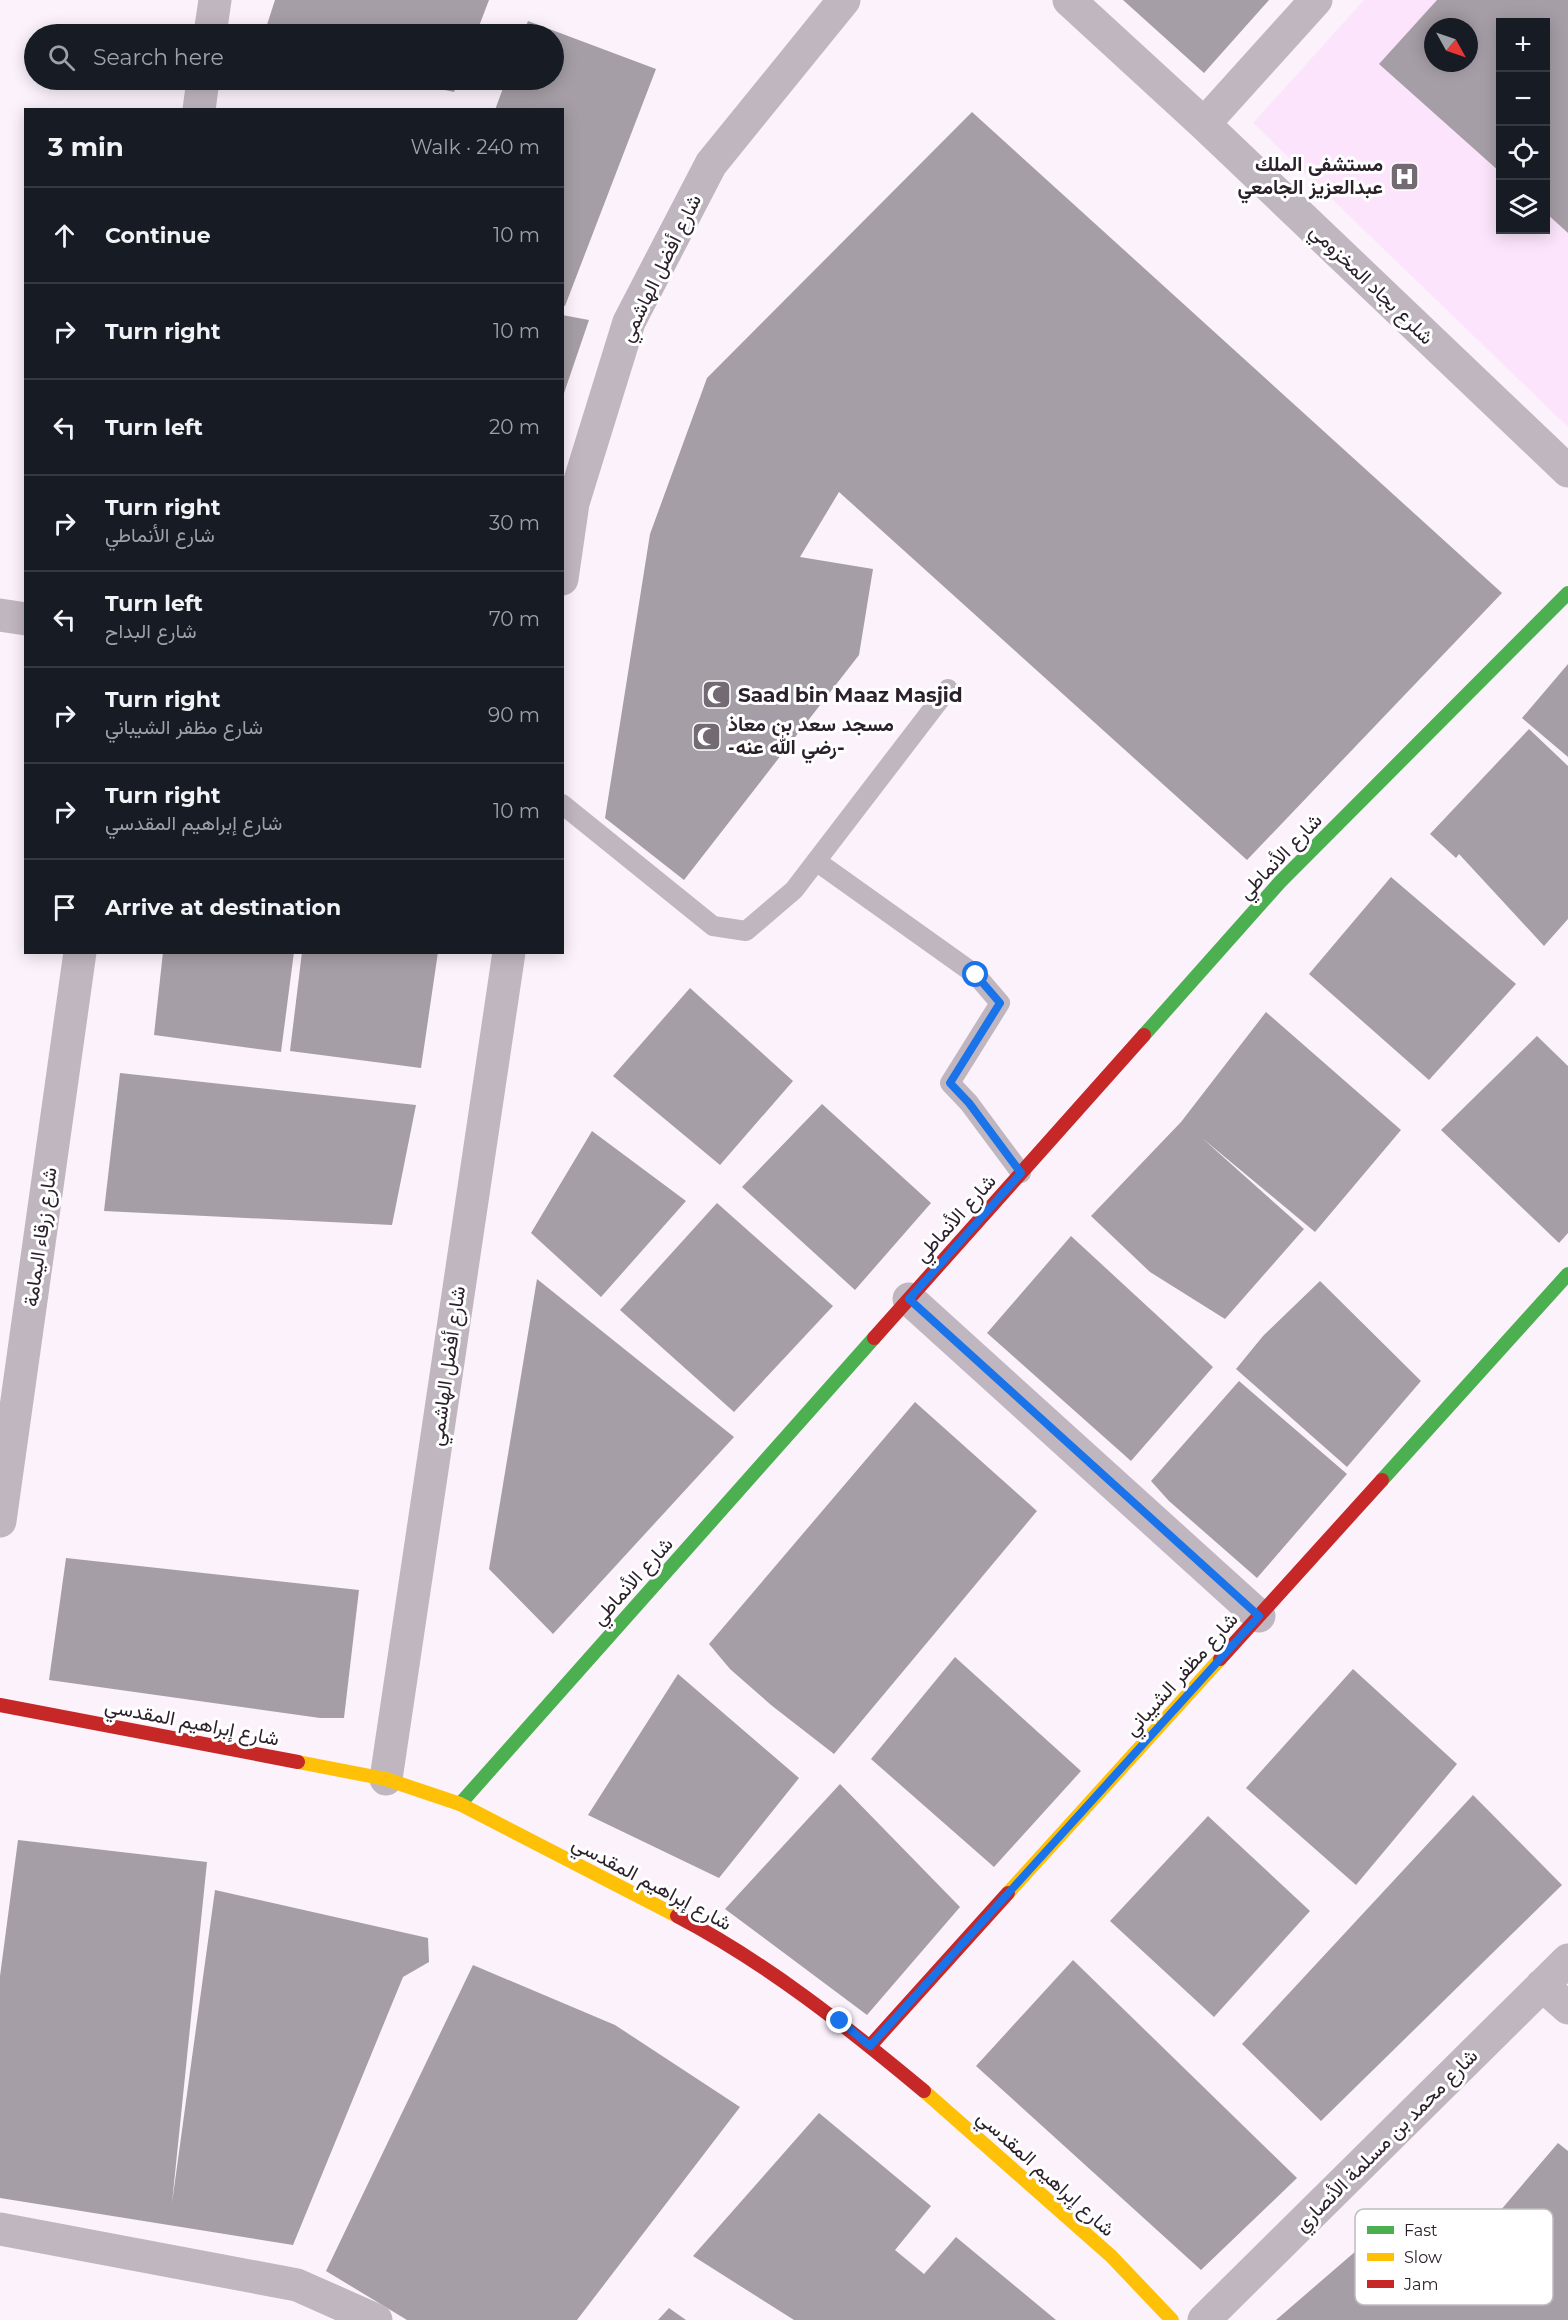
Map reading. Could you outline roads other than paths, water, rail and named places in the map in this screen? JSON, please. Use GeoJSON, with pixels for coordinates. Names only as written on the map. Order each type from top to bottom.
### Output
{"type":"FeatureCollection","features":[{"type":"Feature","properties":{"kind":"street"},"geometry":{"type":"LineString","coordinates":[[211,24],[215,0]]}},
{"type":"Feature","properties":{"kind":"street","name":"شارع أفضل الهاشمي"},"geometry":{"type":"LineString","coordinates":[[564,565],[573,503],[629,322],[711,164],[844,0]]}},
{"type":"Feature","properties":{"kind":"street","name":"شلرع بجاد المخزومي"},"geometry":{"type":"LineString","coordinates":[[1069,0],[1204,124],[1568,471]]}},
{"type":"Feature","properties":{"kind":"street"},"geometry":{"type":"LineString","coordinates":[[1204,124],[1316,0]]}},
{"type":"Feature","properties":{"kind":"street"},"geometry":{"type":"LineString","coordinates":[[199,108],[202,90]]}},
{"type":"Feature","properties":{"kind":"street","name":"شارع الأنماطي"},"geometry":{"type":"LineString","coordinates":[[459,1804],[1280,882],[1568,593]]}},
{"type":"Feature","properties":{"kind":"street"},"geometry":{"type":"LineString","coordinates":[[0,615],[24,619]]}},
{"type":"Feature","properties":{"kind":"street","name":"شارع زرقاء اليمامة"},"geometry":{"type":"LineString","coordinates":[[0,1521],[80,954]]}},
{"type":"Feature","properties":{"kind":"street","name":"شارع أفضل الهاشمي"},"geometry":{"type":"LineString","coordinates":[[386,1779],[509,954]]}},
{"type":"Feature","properties":{"kind":"street","name":"شارع مظفر الشيباني"},"geometry":{"type":"LineString","coordinates":[[870,2046],[1568,1274]]}},
{"type":"Feature","properties":{"kind":"street"},"geometry":{"type":"LineString","coordinates":[[909,1299],[1259,1616]]}},
{"type":"Feature","properties":{"kind":"street","name":"شارع إبراهيم المقدسي"},"geometry":{"type":"LineString","coordinates":[[0,1705],[386,1779],[459,1804],[709,1933],[840,2021],[870,2046],[1111,2256],[1172,2320]]}},
{"type":"Feature","properties":{"kind":"street","name":"شارع محمد بن مسلمة الأنصاري"},"geometry":{"type":"LineString","coordinates":[[1204,2320],[1568,1960]]}},
{"type":"Feature","properties":{"kind":"street"},"geometry":{"type":"LineString","coordinates":[[1542,1985],[1568,2008]]}},
{"type":"Feature","properties":{"kind":"street"},"geometry":{"type":"LineString","coordinates":[[0,2229],[297,2285],[376,2320]]}},
{"type":"Feature","properties":{"kind":"lane"},"geometry":{"type":"LineString","coordinates":[[564,806],[713,926],[746,931],[794,890],[948,689]]}},
{"type":"Feature","properties":{"kind":"lane"},"geometry":{"type":"LineString","coordinates":[[816,861],[976,975],[1000,1003],[950,1083],[969,1103],[1021,1173]]}},
{"type":"Feature","properties":{"kind":"place","name":"مستشفى الملك عبدالعزيز الجامعي"},"geometry":{"type":"Point","coordinates":[1404,176]}},
{"type":"Feature","properties":{"kind":"place","name":"Saad bin Maaz Masjid"},"geometry":{"type":"Point","coordinates":[717,695]}},
{"type":"Feature","properties":{"kind":"place","name":"مسجد سعد بن معاذ -رضي الله عنه-"},"geometry":{"type":"Point","coordinates":[707,736]}}]}
